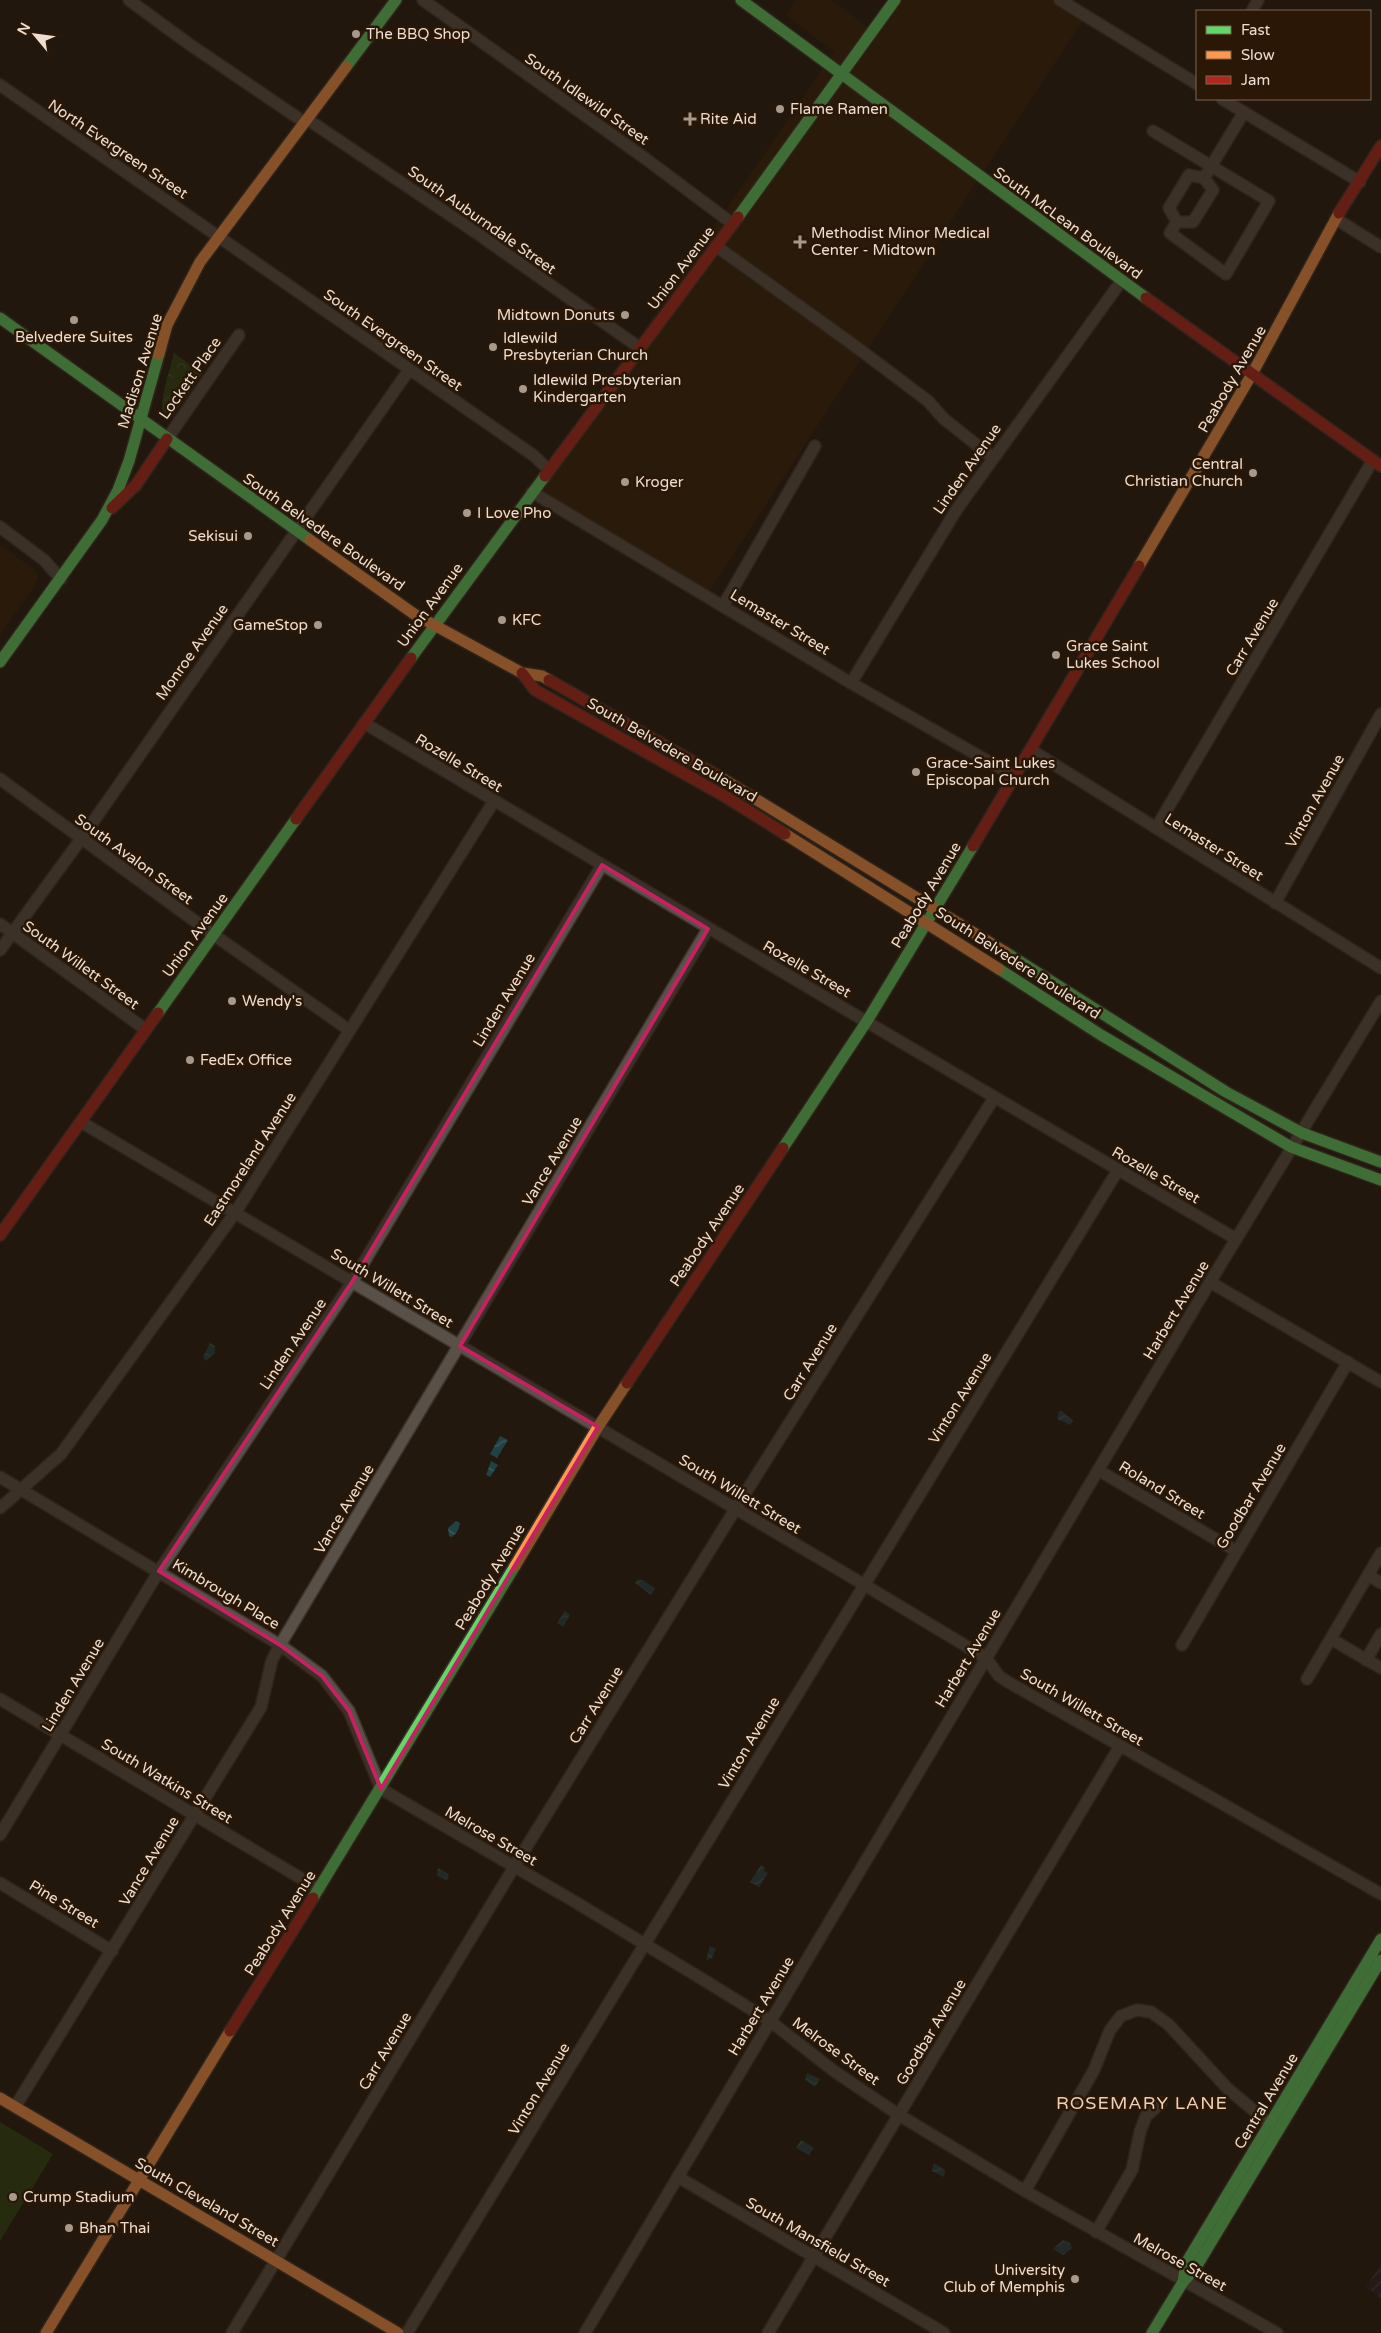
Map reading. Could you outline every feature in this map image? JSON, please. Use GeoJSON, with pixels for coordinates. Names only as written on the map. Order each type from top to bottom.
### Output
{"type":"FeatureCollection","features":[{"type":"Feature","properties":{"kind":"main road","name":"Madison Avenue"},"geometry":{"type":"LineString","coordinates":[[0,662],[61,579],[105,514],[120,485],[141,420],[159,349],[170,319],[200,262],[396,0]]}},
{"type":"Feature","properties":{"kind":"main road","name":"South McLean Boulevard"},"geometry":{"type":"LineString","coordinates":[[741,0],[1122,280],[1377,463]]}},
{"type":"Feature","properties":{"kind":"main road","name":"Union Avenue"},"geometry":{"type":"LineString","coordinates":[[0,1235],[434,625],[733,224],[895,0]]}},
{"type":"Feature","properties":{"kind":"main road","name":"Peabody Avenue"},"geometry":{"type":"LineString","coordinates":[[46,2333],[138,2179],[381,1789],[598,1427],[867,1021],[936,908],[1252,374],[1336,219],[1381,146]]}},
{"type":"Feature","properties":{"kind":"main road","name":"South Belvedere Boulevard"},"geometry":{"type":"LineString","coordinates":[[0,318],[296,532],[414,614],[522,674],[535,690],[726,797],[927,922],[1101,1035],[1291,1147],[1381,1180]]}},
{"type":"Feature","properties":{"kind":"main road"},"geometry":{"type":"LineString","coordinates":[[105,514],[124,500],[167,439]]}},
{"type":"Feature","properties":{"kind":"main road","name":"South Belvedere Boulevard"},"geometry":{"type":"LineString","coordinates":[[522,674],[542,676],[733,784],[936,908],[1226,1092],[1302,1133],[1381,1162]]}},
{"type":"Feature","properties":{"kind":"main road"},"geometry":{"type":"LineString","coordinates":[[1101,1035],[1111,1019]]}},
{"type":"Feature","properties":{"kind":"main road","name":"Central Avenue"},"geometry":{"type":"LineString","coordinates":[[1274,2127],[1381,1939]]}},
{"type":"Feature","properties":{"kind":"main road","name":"Central Avenue"},"geometry":{"type":"LineString","coordinates":[[1152,2333],[1183,2282],[1186,2263],[1381,1960]]}},
{"type":"Feature","properties":{"kind":"main road","name":"South Cleveland Street"},"geometry":{"type":"LineString","coordinates":[[0,2098],[398,2333]]}},
{"type":"Feature","properties":{"kind":"street","name":"South Auburndale Street"},"geometry":{"type":"LineString","coordinates":[[129,0],[189,44],[478,234],[640,348]]}},
{"type":"Feature","properties":{"kind":"street","name":"South Idlewild Street"},"geometry":{"type":"LineString","coordinates":[[423,0],[646,159],[733,224]]}},
{"type":"Feature","properties":{"kind":"street"},"geometry":{"type":"LineString","coordinates":[[1060,0],[1196,83]]}},
{"type":"Feature","properties":{"kind":"street","name":"North Evergreen Street"},"geometry":{"type":"LineString","coordinates":[[0,85],[219,237]]}},
{"type":"Feature","properties":{"kind":"street"},"geometry":{"type":"LineString","coordinates":[[1224,100],[1360,182]]}},
{"type":"Feature","properties":{"kind":"street"},"geometry":{"type":"LineString","coordinates":[[1204,178],[1244,112]]}},
{"type":"Feature","properties":{"kind":"street"},"geometry":{"type":"LineString","coordinates":[[1153,131],[1269,201],[1226,274],[1170,233],[1177,222]]}},
{"type":"Feature","properties":{"kind":"street"},"geometry":{"type":"LineString","coordinates":[[1189,175],[1204,178],[1213,190],[1193,222],[1177,222],[1169,208],[1189,175]]}},
{"type":"Feature","properties":{"kind":"street"},"geometry":{"type":"LineString","coordinates":[[1336,219],[1381,247]]}},
{"type":"Feature","properties":{"kind":"street","name":"South Evergreen Street"},"geometry":{"type":"LineString","coordinates":[[219,237],[533,455],[549,470]]}},
{"type":"Feature","properties":{"kind":"street"},"geometry":{"type":"LineString","coordinates":[[716,246],[928,401],[944,419],[992,457]]}},
{"type":"Feature","properties":{"kind":"street","name":"Linden Avenue"},"geometry":{"type":"LineString","coordinates":[[851,683],[957,509],[992,457],[1122,280]]}},
{"type":"Feature","properties":{"kind":"street","name":"Lockett Place"},"geometry":{"type":"LineString","coordinates":[[167,439],[239,335]]}},
{"type":"Feature","properties":{"kind":"street","name":"Monroe Avenue"},"geometry":{"type":"LineString","coordinates":[[0,950],[81,839],[409,370]]}},
{"type":"Feature","properties":{"kind":"street"},"geometry":{"type":"LineString","coordinates":[[723,606],[815,446]]}},
{"type":"Feature","properties":{"kind":"street","name":"Carr Avenue"},"geometry":{"type":"LineString","coordinates":[[1156,828],[1377,463]]}},
{"type":"Feature","properties":{"kind":"street","name":"Lemaster Street"},"geometry":{"type":"LineString","coordinates":[[532,492],[851,683],[1014,776]]}},
{"type":"Feature","properties":{"kind":"street"},"geometry":{"type":"LineString","coordinates":[[0,527],[44,560],[61,579]]}},
{"type":"Feature","properties":{"kind":"street","name":"Vinton Avenue"},"geometry":{"type":"LineString","coordinates":[[1275,903],[1381,714]]}},
{"type":"Feature","properties":{"kind":"street","name":"Rozelle Street"},"geometry":{"type":"LineString","coordinates":[[364,723],[708,929],[1236,1239]]}},
{"type":"Feature","properties":{"kind":"street","name":"Lemaster Street"},"geometry":{"type":"LineString","coordinates":[[1031,750],[1381,968]]}},
{"type":"Feature","properties":{"kind":"street","name":"South Avalon Street"},"geometry":{"type":"LineString","coordinates":[[0,779],[214,935],[349,1030]]}},
{"type":"Feature","properties":{"kind":"street","name":"Eastmoreland Avenue"},"geometry":{"type":"LineString","coordinates":[[0,1508],[61,1454],[235,1213],[494,802]]}},
{"type":"Feature","properties":{"kind":"street","name":"Linden Avenue"},"geometry":{"type":"LineString","coordinates":[[0,1835],[160,1571],[352,1282],[602,865]]}},
{"type":"Feature","properties":{"kind":"street","name":"South Willett Street"},"geometry":{"type":"LineString","coordinates":[[0,924],[145,1029]]}},
{"type":"Feature","properties":{"kind":"street","name":"Vance Avenue"},"geometry":{"type":"LineString","coordinates":[[15,2107],[261,1707],[272,1660],[280,1645],[708,929]]}},
{"type":"Feature","properties":{"kind":"street","name":"Harbert Avenue"},"geometry":{"type":"LineString","coordinates":[[585,2333],[1210,1282],[1381,1001]]}},
{"type":"Feature","properties":{"kind":"street","name":"Carr Avenue"},"geometry":{"type":"LineString","coordinates":[[232,2333],[514,1867],[736,1508],[994,1098]]}},
{"type":"Feature","properties":{"kind":"street","name":"South Willett Street"},"geometry":{"type":"LineString","coordinates":[[81,1122],[736,1508],[986,1658],[998,1676],[1008,1682],[1381,1894]]}},
{"type":"Feature","properties":{"kind":"street","name":"Vinton Avenue"},"geometry":{"type":"LineString","coordinates":[[408,2333],[863,1584],[1118,1170]]}},
{"type":"Feature","properties":{"kind":"street"},"geometry":{"type":"LineString","coordinates":[[1210,1282],[1381,1382]]}},
{"type":"Feature","properties":{"kind":"street","name":"Goodbar Avenue"},"geometry":{"type":"LineString","coordinates":[[1182,1645],[1348,1362]]}},
{"type":"Feature","properties":{"kind":"street","name":"Roland Street"},"geometry":{"type":"LineString","coordinates":[[1098,1470],[1236,1551]]}},
{"type":"Feature","properties":{"kind":"street","name":"Kimbrough Place"},"geometry":{"type":"LineString","coordinates":[[0,1477],[160,1571],[280,1645],[322,1676],[349,1711],[381,1789]]}},
{"type":"Feature","properties":{"kind":"street"},"geometry":{"type":"LineString","coordinates":[[1307,1680],[1381,1553]]}},
{"type":"Feature","properties":{"kind":"street"},"geometry":{"type":"LineString","coordinates":[[1368,1576],[1381,1583]]}},
{"type":"Feature","properties":{"kind":"street"},"geometry":{"type":"LineString","coordinates":[[1366,1660],[1381,1634]]}},
{"type":"Feature","properties":{"kind":"street"},"geometry":{"type":"LineString","coordinates":[[1331,1639],[1381,1668]]}},
{"type":"Feature","properties":{"kind":"street","name":"South Watkins Street"},"geometry":{"type":"LineString","coordinates":[[0,1699],[320,1889]]}},
{"type":"Feature","properties":{"kind":"street","name":"Goodbar Avenue"},"geometry":{"type":"LineString","coordinates":[[768,2333],[1120,1746]]}},
{"type":"Feature","properties":{"kind":"street","name":"Melrose Street"},"geometry":{"type":"LineString","coordinates":[[381,1789],[770,2021],[834,2070],[899,2114],[1025,2191],[1183,2282],[1277,2333]]}},
{"type":"Feature","properties":{"kind":"street","name":"Pine Street"},"geometry":{"type":"LineString","coordinates":[[0,1883],[112,1951]]}},
{"type":"Feature","properties":{"kind":"street"},"geometry":{"type":"LineString","coordinates":[[1025,2191],[1094,2070],[1110,2030],[1121,2016],[1137,2010],[1151,2012],[1168,2024],[1183,2037],[1228,2089],[1274,2127]]}},
{"type":"Feature","properties":{"kind":"street"},"geometry":{"type":"LineString","coordinates":[[1096,2232],[1132,2170],[1140,2132],[1146,2116],[1161,2103]]}},
{"type":"Feature","properties":{"kind":"street","name":"South Mansfield Street"},"geometry":{"type":"LineString","coordinates":[[678,2177],[944,2333]]}},
{"type":"Feature","properties":{"kind":"highlighted area"},"geometry":{"type":"Polygon","coordinates":[[[602,865],[708,929],[460,1346],[598,1427],[381,1789],[349,1711],[322,1676],[280,1645],[159,1571],[352,1282],[602,865]]]}},
{"type":"Feature","properties":{"kind":"shaded area"},"geometry":{"type":"Polygon","coordinates":[[[796,0],[831,0],[868,27],[890,0],[1056,0],[1084,18],[708,593],[534,491],[834,52],[786,15],[796,0]]]}},
{"type":"Feature","properties":{"kind":"shaded area"},"geometry":{"type":"Polygon","coordinates":[[[0,545],[35,570],[38,578],[0,635],[0,545]]]}},
{"type":"Feature","properties":{"kind":"shaded area"},"geometry":{"type":"Polygon","coordinates":[[[1381,2264],[1381,2299],[1366,2287],[1381,2264]]]}},
{"type":"Feature","properties":{"kind":"green space"},"geometry":{"type":"Polygon","coordinates":[[[174,353],[202,374],[172,417],[165,418],[162,405],[163,396],[174,353]]]}},
{"type":"Feature","properties":{"kind":"green space","name":"Crump Stadium"},"geometry":{"type":"Polygon","coordinates":[[[0,2122],[53,2154],[0,2241],[0,2122]]]}},
{"type":"Feature","properties":{"kind":"water"},"geometry":{"type":"Polygon","coordinates":[[[210,1343],[215,1346],[215,1353],[206,1361],[203,1357],[210,1343]]]}},
{"type":"Feature","properties":{"kind":"water"},"geometry":{"type":"Polygon","coordinates":[[[1059,1411],[1062,1411],[1073,1421],[1070,1425],[1057,1419],[1059,1411]]]}},
{"type":"Feature","properties":{"kind":"water"},"geometry":{"type":"Polygon","coordinates":[[[500,1436],[508,1440],[497,1458],[490,1454],[500,1436]]]}},
{"type":"Feature","properties":{"kind":"water"},"geometry":{"type":"Polygon","coordinates":[[[491,1461],[498,1465],[490,1477],[486,1475],[491,1461]]]}},
{"type":"Feature","properties":{"kind":"water"},"geometry":{"type":"Polygon","coordinates":[[[456,1521],[460,1523],[458,1529],[452,1537],[449,1536],[448,1528],[456,1521]]]}},
{"type":"Feature","properties":{"kind":"water"},"geometry":{"type":"Polygon","coordinates":[[[637,1580],[642,1580],[655,1588],[651,1595],[635,1583],[637,1580]]]}},
{"type":"Feature","properties":{"kind":"water"},"geometry":{"type":"Polygon","coordinates":[[[565,1611],[570,1615],[563,1627],[557,1623],[565,1611]]]}},
{"type":"Feature","properties":{"kind":"water"},"geometry":{"type":"Polygon","coordinates":[[[761,1865],[765,1868],[764,1871],[768,1873],[759,1887],[750,1882],[761,1865]]]}},
{"type":"Feature","properties":{"kind":"water"},"geometry":{"type":"Polygon","coordinates":[[[438,1868],[449,1874],[447,1880],[437,1876],[438,1868]]]}},
{"type":"Feature","properties":{"kind":"water"},"geometry":{"type":"Polygon","coordinates":[[[710,1946],[716,1949],[712,1958],[706,1960],[710,1946]]]}},
{"type":"Feature","properties":{"kind":"water"},"geometry":{"type":"Polygon","coordinates":[[[807,2073],[820,2079],[815,2087],[805,2080],[807,2073]]]}},
{"type":"Feature","properties":{"kind":"water"},"geometry":{"type":"Polygon","coordinates":[[[801,2140],[814,2148],[809,2155],[796,2148],[801,2140]]]}},
{"type":"Feature","properties":{"kind":"water"},"geometry":{"type":"Polygon","coordinates":[[[934,2163],[945,2170],[944,2177],[932,2171],[934,2163]]]}},
{"type":"Feature","properties":{"kind":"water"},"geometry":{"type":"Polygon","coordinates":[[[1063,2240],[1070,2243],[1072,2248],[1063,2255],[1053,2249],[1063,2240]]]}},
{"type":"Feature","properties":{"kind":"traffic: fast"},"geometry":{"type":"LineString","coordinates":[[346,67],[396,0]]}},
{"type":"Feature","properties":{"kind":"traffic: fast"},"geometry":{"type":"LineString","coordinates":[[741,0],[1146,298]]}},
{"type":"Feature","properties":{"kind":"traffic: fast"},"geometry":{"type":"LineString","coordinates":[[738,217],[895,0]]}},
{"type":"Feature","properties":{"kind":"traffic: fast"},"geometry":{"type":"LineString","coordinates":[[0,318],[310,540]]}},
{"type":"Feature","properties":{"kind":"traffic: fast"},"geometry":{"type":"LineString","coordinates":[[0,662],[102,520],[118,490],[129,461],[159,354]]}},
{"type":"Feature","properties":{"kind":"traffic: fast"},"geometry":{"type":"LineString","coordinates":[[411,658],[545,476]]}},
{"type":"Feature","properties":{"kind":"traffic: fast"},"geometry":{"type":"LineString","coordinates":[[158,1013],[296,819]]}},
{"type":"Feature","properties":{"kind":"traffic: fast"},"geometry":{"type":"LineString","coordinates":[[783,1148],[867,1021],[973,846]]}},
{"type":"Feature","properties":{"kind":"traffic: fast"},"geometry":{"type":"LineString","coordinates":[[1005,952],[1226,1092],[1302,1133],[1381,1162]]}},
{"type":"Feature","properties":{"kind":"traffic: fast"},"geometry":{"type":"LineString","coordinates":[[999,969],[1101,1035],[1291,1147],[1381,1180]]}},
{"type":"Feature","properties":{"kind":"traffic: fast"},"geometry":{"type":"LineString","coordinates":[[313,1898],[515,1566]]}},
{"type":"Feature","properties":{"kind":"traffic: fast"},"geometry":{"type":"LineString","coordinates":[[1183,2282],[1186,2263],[1381,1939]]}},
{"type":"Feature","properties":{"kind":"traffic: fast"},"geometry":{"type":"LineString","coordinates":[[1152,2333],[1183,2282],[1195,2269],[1381,1960]]}},
{"type":"Feature","properties":{"kind":"traffic: slow"},"geometry":{"type":"LineString","coordinates":[[159,354],[167,325],[200,262],[346,67]]}},
{"type":"Feature","properties":{"kind":"traffic: slow"},"geometry":{"type":"LineString","coordinates":[[1139,566],[1252,374],[1339,213]]}},
{"type":"Feature","properties":{"kind":"traffic: slow"},"geometry":{"type":"LineString","coordinates":[[310,540],[414,614],[522,673],[542,676],[549,680]]}},
{"type":"Feature","properties":{"kind":"traffic: slow"},"geometry":{"type":"LineString","coordinates":[[718,776],[1005,952]]}},
{"type":"Feature","properties":{"kind":"traffic: slow"},"geometry":{"type":"LineString","coordinates":[[785,834],[999,969]]}},
{"type":"Feature","properties":{"kind":"traffic: slow"},"geometry":{"type":"LineString","coordinates":[[515,1566],[598,1427],[627,1383]]}},
{"type":"Feature","properties":{"kind":"traffic: slow"},"geometry":{"type":"LineString","coordinates":[[46,2333],[230,2031]]}},
{"type":"Feature","properties":{"kind":"traffic: slow"},"geometry":{"type":"LineString","coordinates":[[0,2098],[398,2333]]}},
{"type":"Feature","properties":{"kind":"traffic: jam"},"geometry":{"type":"LineString","coordinates":[[1339,213],[1381,146]]}},
{"type":"Feature","properties":{"kind":"traffic: jam"},"geometry":{"type":"LineString","coordinates":[[545,476],[738,217]]}},
{"type":"Feature","properties":{"kind":"traffic: jam"},"geometry":{"type":"LineString","coordinates":[[1146,298],[1381,466]]}},
{"type":"Feature","properties":{"kind":"traffic: jam"},"geometry":{"type":"LineString","coordinates":[[112,508],[136,485],[167,439]]}},
{"type":"Feature","properties":{"kind":"traffic: jam"},"geometry":{"type":"LineString","coordinates":[[973,846],[1139,566]]}},
{"type":"Feature","properties":{"kind":"traffic: jam"},"geometry":{"type":"LineString","coordinates":[[296,819],[411,658]]}},
{"type":"Feature","properties":{"kind":"traffic: jam"},"geometry":{"type":"LineString","coordinates":[[522,673],[535,690],[726,797],[785,834]]}},
{"type":"Feature","properties":{"kind":"traffic: jam"},"geometry":{"type":"LineString","coordinates":[[549,680],[718,776]]}},
{"type":"Feature","properties":{"kind":"traffic: jam"},"geometry":{"type":"LineString","coordinates":[[0,1235],[158,1013]]}},
{"type":"Feature","properties":{"kind":"traffic: jam"},"geometry":{"type":"LineString","coordinates":[[627,1383],[783,1148]]}},
{"type":"Feature","properties":{"kind":"traffic: jam"},"geometry":{"type":"LineString","coordinates":[[230,2031],[313,1898]]}},
{"type":"Feature","properties":{"kind":"place","name":"The BBQ Shop"},"geometry":{"type":"Point","coordinates":[356,34]}},
{"type":"Feature","properties":{"kind":"place","name":"Flame Ramen"},"geometry":{"type":"Point","coordinates":[780,109]}},
{"type":"Feature","properties":{"kind":"place","name":"Rite Aid"},"geometry":{"type":"Point","coordinates":[690,119]}},
{"type":"Feature","properties":{"kind":"place","name":"Methodist Minor Medical Center - Midtown"},"geometry":{"type":"Point","coordinates":[800,242]}},
{"type":"Feature","properties":{"kind":"place","name":"Midtown Donuts"},"geometry":{"type":"Point","coordinates":[625,315]}},
{"type":"Feature","properties":{"kind":"place","name":"Belvedere Suites"},"geometry":{"type":"Point","coordinates":[74,320]}},
{"type":"Feature","properties":{"kind":"place","name":"Idlewild Presbyterian Church"},"geometry":{"type":"Point","coordinates":[493,347]}},
{"type":"Feature","properties":{"kind":"place","name":"Idlewild Presbyterian Kindergarten"},"geometry":{"type":"Point","coordinates":[523,389]}},
{"type":"Feature","properties":{"kind":"place","name":"Central Christian Church"},"geometry":{"type":"Point","coordinates":[1253,473]}},
{"type":"Feature","properties":{"kind":"place","name":"Kroger"},"geometry":{"type":"Point","coordinates":[625,482]}},
{"type":"Feature","properties":{"kind":"place","name":"I Love Pho"},"geometry":{"type":"Point","coordinates":[467,513]}},
{"type":"Feature","properties":{"kind":"place","name":"Sekisui"},"geometry":{"type":"Point","coordinates":[248,536]}},
{"type":"Feature","properties":{"kind":"place","name":"KFC"},"geometry":{"type":"Point","coordinates":[502,620]}},
{"type":"Feature","properties":{"kind":"place","name":"GameStop"},"geometry":{"type":"Point","coordinates":[318,625]}},
{"type":"Feature","properties":{"kind":"place","name":"Grace Saint Lukes School"},"geometry":{"type":"Point","coordinates":[1056,655]}},
{"type":"Feature","properties":{"kind":"place","name":"Grace-Saint Lukes Episcopal Church"},"geometry":{"type":"Point","coordinates":[916,772]}},
{"type":"Feature","properties":{"kind":"place","name":"Wendy's"},"geometry":{"type":"Point","coordinates":[232,1001]}},
{"type":"Feature","properties":{"kind":"place","name":"FedEx Office"},"geometry":{"type":"Point","coordinates":[190,1060]}},
{"type":"Feature","properties":{"kind":"place","name":"Crump Stadium"},"geometry":{"type":"Point","coordinates":[13,2197]}},
{"type":"Feature","properties":{"kind":"place","name":"Bhan Thai"},"geometry":{"type":"Point","coordinates":[69,2228]}},
{"type":"Feature","properties":{"kind":"place","name":"University Club of Memphis"},"geometry":{"type":"Point","coordinates":[1075,2279]}},
{"type":"Feature","properties":{"kind":"district","name":"ROSEMARY LANE"},"geometry":{"type":"Point","coordinates":[1142,2103]}}]}
